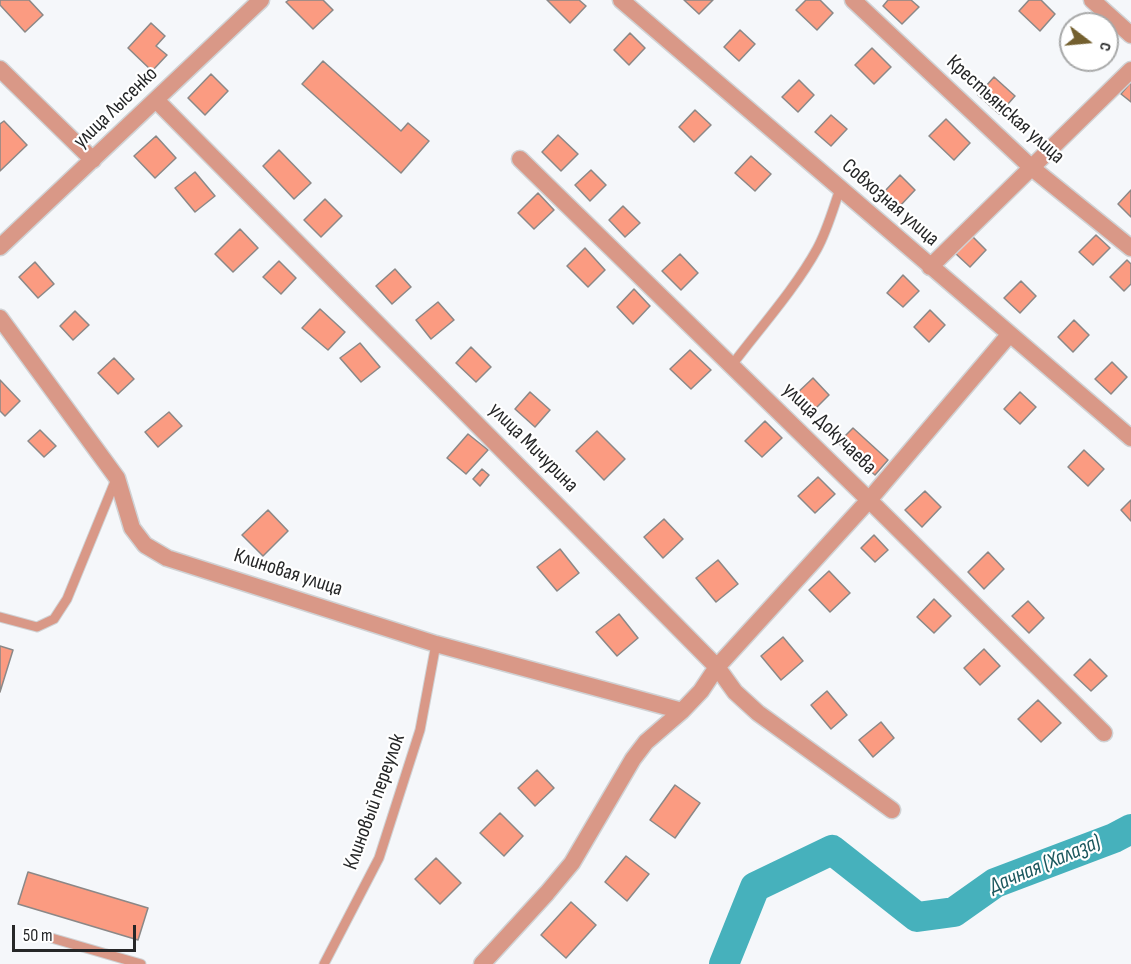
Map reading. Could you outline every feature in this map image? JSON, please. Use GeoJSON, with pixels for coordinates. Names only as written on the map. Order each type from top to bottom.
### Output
{"type":"FeatureCollection","features":[{"type":"Feature","properties":{"kind":"street","name":"улица Лысенко"},"geometry":{"type":"LineString","coordinates":[[0,246],[261,0]]}},
{"type":"Feature","properties":{"kind":"street","name":"Совхозная улица"},"geometry":{"type":"LineString","coordinates":[[621,0],[1131,438]]}},
{"type":"Feature","properties":{"kind":"street","name":"Крестьянская улица"},"geometry":{"type":"LineString","coordinates":[[853,0],[1032,168],[1131,248]]}},
{"type":"Feature","properties":{"kind":"street"},"geometry":{"type":"LineString","coordinates":[[1092,0],[1131,35]]}},
{"type":"Feature","properties":{"kind":"street"},"geometry":{"type":"LineString","coordinates":[[0,69],[93,160]]}},
{"type":"Feature","properties":{"kind":"street"},"geometry":{"type":"LineString","coordinates":[[930,267],[1131,70]]}},
{"type":"Feature","properties":{"kind":"street","name":"улица Мичурина"},"geometry":{"type":"LineString","coordinates":[[156,100],[717,667],[735,692],[758,713],[892,810]]}},
{"type":"Feature","properties":{"kind":"street","name":"улица Докучаева"},"geometry":{"type":"LineString","coordinates":[[520,159],[1104,733]]}},
{"type":"Feature","properties":{"kind":"street","name":"Клиновая улица"},"geometry":{"type":"LineString","coordinates":[[0,318],[117,478],[132,528],[145,545],[167,558],[436,644],[682,711]]}},
{"type":"Feature","properties":{"kind":"street"},"geometry":{"type":"LineString","coordinates":[[482,964],[572,863],[633,759],[646,742],[701,691],[717,667],[869,500],[1009,335]]}},
{"type":"Feature","properties":{"kind":"lane"},"geometry":{"type":"LineString","coordinates":[[732,365],[816,250],[826,230],[840,189]]}},
{"type":"Feature","properties":{"kind":"lane"},"geometry":{"type":"LineString","coordinates":[[0,617],[38,627],[54,619],[67,598],[117,478]]}},
{"type":"Feature","properties":{"kind":"lane","name":"Клиновый переулок"},"geometry":{"type":"LineString","coordinates":[[324,964],[379,858],[420,730],[436,644]]}},
{"type":"Feature","properties":{"kind":"lane"},"geometry":{"type":"LineString","coordinates":[[48,937],[141,964]]}},
{"type":"Feature","properties":{"kind":"building"},"geometry":{"type":"Polygon","coordinates":[[[0,0],[29,0],[43,15],[25,32],[0,5],[0,0]]]}},
{"type":"Feature","properties":{"kind":"building"},"geometry":{"type":"Polygon","coordinates":[[[289,0],[323,0],[333,10],[313,29],[286,2],[289,0]]]}},
{"type":"Feature","properties":{"kind":"building"},"geometry":{"type":"Polygon","coordinates":[[[547,0],[579,0],[586,6],[570,23],[547,0]]]}},
{"type":"Feature","properties":{"kind":"building"},"geometry":{"type":"Polygon","coordinates":[[[684,0],[713,0],[699,14],[684,0]]]}},
{"type":"Feature","properties":{"kind":"building"},"geometry":{"type":"Polygon","coordinates":[[[806,0],[820,0],[833,13],[817,30],[796,10],[806,0]]]}},
{"type":"Feature","properties":{"kind":"building"},"geometry":{"type":"Polygon","coordinates":[[[888,0],[911,0],[919,7],[902,24],[883,6],[888,0]]]}},
{"type":"Feature","properties":{"kind":"building"},"geometry":{"type":"Polygon","coordinates":[[[1029,0],[1041,0],[1055,14],[1040,31],[1019,11],[1029,0]]]}},
{"type":"Feature","properties":{"kind":"building"},"geometry":{"type":"Polygon","coordinates":[[[151,23],[165,36],[156,46],[167,55],[152,71],[128,48],[151,23]]]}},
{"type":"Feature","properties":{"kind":"building"},"geometry":{"type":"Polygon","coordinates":[[[740,30],[755,44],[739,61],[724,47],[740,30]]]}},
{"type":"Feature","properties":{"kind":"building"},"geometry":{"type":"Polygon","coordinates":[[[630,33],[645,48],[629,65],[614,50],[630,33]]]}},
{"type":"Feature","properties":{"kind":"building"},"geometry":{"type":"Polygon","coordinates":[[[872,48],[891,67],[874,84],[855,65],[872,48]]]}},
{"type":"Feature","properties":{"kind":"building"},"geometry":{"type":"Polygon","coordinates":[[[323,61],[401,131],[408,123],[429,141],[401,173],[302,84],[323,61]]]}},
{"type":"Feature","properties":{"kind":"building"},"geometry":{"type":"Polygon","coordinates":[[[211,74],[228,91],[205,115],[188,98],[211,74]]]}},
{"type":"Feature","properties":{"kind":"building"},"geometry":{"type":"Polygon","coordinates":[[[994,77],[1015,96],[999,114],[978,95],[994,77]]]}},
{"type":"Feature","properties":{"kind":"building"},"geometry":{"type":"Polygon","coordinates":[[[799,80],[814,95],[798,112],[782,97],[799,80]]]}},
{"type":"Feature","properties":{"kind":"building"},"geometry":{"type":"Polygon","coordinates":[[[1131,82],[1131,102],[1121,94],[1131,82]]]}},
{"type":"Feature","properties":{"kind":"building"},"geometry":{"type":"Polygon","coordinates":[[[695,110],[711,125],[694,142],[679,127],[695,110]]]}},
{"type":"Feature","properties":{"kind":"building"},"geometry":{"type":"Polygon","coordinates":[[[831,115],[847,129],[831,146],[815,132],[831,115]]]}},
{"type":"Feature","properties":{"kind":"building"},"geometry":{"type":"Polygon","coordinates":[[[946,119],[970,143],[954,160],[929,136],[946,119]]]}},
{"type":"Feature","properties":{"kind":"building"},"geometry":{"type":"Polygon","coordinates":[[[4,121],[27,145],[0,171],[0,124],[4,121]]]}},
{"type":"Feature","properties":{"kind":"building"},"geometry":{"type":"Polygon","coordinates":[[[558,135],[578,154],[561,171],[542,152],[558,135]]]}},
{"type":"Feature","properties":{"kind":"building"},"geometry":{"type":"Polygon","coordinates":[[[156,136],[176,158],[155,178],[134,156],[156,136]]]}},
{"type":"Feature","properties":{"kind":"building"},"geometry":{"type":"Polygon","coordinates":[[[279,150],[311,183],[294,199],[263,166],[279,150]]]}},
{"type":"Feature","properties":{"kind":"building"},"geometry":{"type":"Polygon","coordinates":[[[751,156],[771,174],[755,191],[735,173],[751,156]]]}},
{"type":"Feature","properties":{"kind":"building"},"geometry":{"type":"Polygon","coordinates":[[[591,170],[606,185],[590,201],[575,185],[591,170]]]}},
{"type":"Feature","properties":{"kind":"building"},"geometry":{"type":"Polygon","coordinates":[[[195,172],[215,196],[195,212],[175,188],[195,172]]]}},
{"type":"Feature","properties":{"kind":"building"},"geometry":{"type":"Polygon","coordinates":[[[900,175],[915,190],[899,207],[884,192],[900,175]]]}},
{"type":"Feature","properties":{"kind":"building"},"geometry":{"type":"Polygon","coordinates":[[[1131,190],[1131,217],[1118,204],[1131,190]]]}},
{"type":"Feature","properties":{"kind":"building"},"geometry":{"type":"Polygon","coordinates":[[[538,193],[554,210],[534,229],[518,213],[538,193]]]}},
{"type":"Feature","properties":{"kind":"building"},"geometry":{"type":"Polygon","coordinates":[[[325,199],[342,216],[321,237],[304,220],[325,199]]]}},
{"type":"Feature","properties":{"kind":"building"},"geometry":{"type":"Polygon","coordinates":[[[623,206],[640,223],[625,237],[609,220],[623,206]]]}},
{"type":"Feature","properties":{"kind":"building"},"geometry":{"type":"Polygon","coordinates":[[[240,229],[258,248],[233,272],[215,254],[240,229]]]}},
{"type":"Feature","properties":{"kind":"building"},"geometry":{"type":"Polygon","coordinates":[[[971,235],[986,250],[970,267],[955,253],[971,235]]]}},
{"type":"Feature","properties":{"kind":"building"},"geometry":{"type":"Polygon","coordinates":[[[1096,235],[1110,248],[1093,265],[1079,252],[1096,235]]]}},
{"type":"Feature","properties":{"kind":"building"},"geometry":{"type":"Polygon","coordinates":[[[585,248],[605,270],[588,287],[567,266],[585,248]]]}},
{"type":"Feature","properties":{"kind":"building"},"geometry":{"type":"Polygon","coordinates":[[[680,254],[698,273],[681,290],[662,271],[680,254]]]}},
{"type":"Feature","properties":{"kind":"building"},"geometry":{"type":"Polygon","coordinates":[[[1127,260],[1131,264],[1131,284],[1124,291],[1110,277],[1127,260]]]}},
{"type":"Feature","properties":{"kind":"building"},"geometry":{"type":"Polygon","coordinates":[[[279,261],[296,278],[281,294],[263,277],[279,261]]]}},
{"type":"Feature","properties":{"kind":"building"},"geometry":{"type":"Polygon","coordinates":[[[35,262],[54,284],[38,298],[19,277],[35,262]]]}},
{"type":"Feature","properties":{"kind":"building"},"geometry":{"type":"Polygon","coordinates":[[[395,269],[411,287],[392,304],[376,286],[395,269]]]}},
{"type":"Feature","properties":{"kind":"building"},"geometry":{"type":"Polygon","coordinates":[[[903,275],[919,291],[903,307],[887,293],[903,275]]]}},
{"type":"Feature","properties":{"kind":"building"},"geometry":{"type":"Polygon","coordinates":[[[1021,281],[1036,296],[1020,313],[1004,298],[1021,281]]]}},
{"type":"Feature","properties":{"kind":"building"},"geometry":{"type":"Polygon","coordinates":[[[634,289],[650,306],[633,324],[617,307],[634,289]]]}},
{"type":"Feature","properties":{"kind":"building"},"geometry":{"type":"Polygon","coordinates":[[[438,302],[454,320],[431,339],[416,320],[438,302]]]}},
{"type":"Feature","properties":{"kind":"building"},"geometry":{"type":"Polygon","coordinates":[[[320,309],[345,332],[328,350],[302,328],[320,309]]]}},
{"type":"Feature","properties":{"kind":"building"},"geometry":{"type":"Polygon","coordinates":[[[930,310],[945,325],[929,342],[914,327],[930,310]]]}},
{"type":"Feature","properties":{"kind":"building"},"geometry":{"type":"Polygon","coordinates":[[[75,311],[89,325],[73,340],[60,326],[75,311]]]}},
{"type":"Feature","properties":{"kind":"building"},"geometry":{"type":"Polygon","coordinates":[[[1074,320],[1089,335],[1073,352],[1058,337],[1074,320]]]}},
{"type":"Feature","properties":{"kind":"building"},"geometry":{"type":"Polygon","coordinates":[[[360,343],[380,367],[361,382],[340,358],[360,343]]]}},
{"type":"Feature","properties":{"kind":"building"},"geometry":{"type":"Polygon","coordinates":[[[471,347],[491,367],[476,382],[456,363],[471,347]]]}},
{"type":"Feature","properties":{"kind":"building"},"geometry":{"type":"Polygon","coordinates":[[[690,350],[711,370],[691,389],[670,369],[690,350]]]}},
{"type":"Feature","properties":{"kind":"building"},"geometry":{"type":"Polygon","coordinates":[[[114,358],[134,379],[118,394],[98,373],[114,358]]]}},
{"type":"Feature","properties":{"kind":"building"},"geometry":{"type":"Polygon","coordinates":[[[1112,362],[1127,377],[1111,394],[1095,379],[1112,362]]]}},
{"type":"Feature","properties":{"kind":"building"},"geometry":{"type":"Polygon","coordinates":[[[813,378],[829,395],[810,414],[793,397],[813,378]]]}},
{"type":"Feature","properties":{"kind":"building"},"geometry":{"type":"Polygon","coordinates":[[[0,380],[20,401],[5,416],[0,411],[0,380]]]}},
{"type":"Feature","properties":{"kind":"building"},"geometry":{"type":"Polygon","coordinates":[[[530,392],[550,410],[535,427],[515,409],[530,392]]]}},
{"type":"Feature","properties":{"kind":"building"},"geometry":{"type":"Polygon","coordinates":[[[1020,392],[1036,407],[1020,424],[1004,409],[1020,392]]]}},
{"type":"Feature","properties":{"kind":"building"},"geometry":{"type":"Polygon","coordinates":[[[169,412],[182,426],[158,447],[145,432],[169,412]]]}},
{"type":"Feature","properties":{"kind":"building"},"geometry":{"type":"Polygon","coordinates":[[[765,421],[782,438],[762,457],[745,441],[765,421]]]}},
{"type":"Feature","properties":{"kind":"building"},"geometry":{"type":"Polygon","coordinates":[[[853,428],[888,460],[875,475],[838,443],[853,428]]]}},
{"type":"Feature","properties":{"kind":"building"},"geometry":{"type":"Polygon","coordinates":[[[40,430],[56,446],[44,457],[28,441],[40,430]]]}},
{"type":"Feature","properties":{"kind":"building"},"geometry":{"type":"Polygon","coordinates":[[[597,431],[625,459],[604,480],[576,451],[597,431]]]}},
{"type":"Feature","properties":{"kind":"building"},"geometry":{"type":"Polygon","coordinates":[[[468,434],[488,450],[466,474],[447,458],[468,434]]]}},
{"type":"Feature","properties":{"kind":"building"},"geometry":{"type":"Polygon","coordinates":[[[1084,450],[1104,469],[1088,486],[1068,467],[1084,450]]]}},
{"type":"Feature","properties":{"kind":"building"},"geometry":{"type":"Polygon","coordinates":[[[482,469],[489,475],[480,486],[473,479],[482,469]]]}},
{"type":"Feature","properties":{"kind":"building"},"geometry":{"type":"Polygon","coordinates":[[[818,477],[835,494],[815,513],[798,496],[818,477]]]}},
{"type":"Feature","properties":{"kind":"building"},"geometry":{"type":"Polygon","coordinates":[[[925,491],[941,507],[922,527],[905,510],[925,491]]]}},
{"type":"Feature","properties":{"kind":"building"},"geometry":{"type":"Polygon","coordinates":[[[1131,500],[1131,521],[1121,510],[1131,500]]]}},
{"type":"Feature","properties":{"kind":"building"},"geometry":{"type":"Polygon","coordinates":[[[268,510],[288,531],[263,556],[242,535],[268,510]]]}},
{"type":"Feature","properties":{"kind":"building"},"geometry":{"type":"Polygon","coordinates":[[[664,519],[683,539],[663,558],[644,537],[664,519]]]}},
{"type":"Feature","properties":{"kind":"building"},"geometry":{"type":"Polygon","coordinates":[[[874,535],[888,550],[875,562],[861,548],[874,535]]]}},
{"type":"Feature","properties":{"kind":"building"},"geometry":{"type":"Polygon","coordinates":[[[560,549],[579,573],[557,591],[537,567],[560,549]]]}},
{"type":"Feature","properties":{"kind":"building"},"geometry":{"type":"Polygon","coordinates":[[[988,552],[1004,569],[984,589],[968,572],[988,552]]]}},
{"type":"Feature","properties":{"kind":"building"},"geometry":{"type":"Polygon","coordinates":[[[718,560],[738,584],[716,602],[696,578],[718,560]]]}},
{"type":"Feature","properties":{"kind":"building"},"geometry":{"type":"Polygon","coordinates":[[[829,571],[850,593],[830,612],[809,590],[829,571]]]}},
{"type":"Feature","properties":{"kind":"building"},"geometry":{"type":"Polygon","coordinates":[[[934,599],[951,616],[934,633],[917,617],[934,599]]]}},
{"type":"Feature","properties":{"kind":"building"},"geometry":{"type":"Polygon","coordinates":[[[1028,601],[1044,618],[1029,633],[1012,616],[1028,601]]]}},
{"type":"Feature","properties":{"kind":"building"},"geometry":{"type":"Polygon","coordinates":[[[619,614],[638,638],[617,656],[596,632],[619,614]]]}},
{"type":"Feature","properties":{"kind":"building"},"geometry":{"type":"Polygon","coordinates":[[[783,637],[803,661],[781,680],[761,656],[783,637]]]}},
{"type":"Feature","properties":{"kind":"building"},"geometry":{"type":"Polygon","coordinates":[[[0,646],[13,650],[0,692],[0,646]]]}},
{"type":"Feature","properties":{"kind":"building"},"geometry":{"type":"Polygon","coordinates":[[[984,649],[1000,666],[980,685],[964,668],[984,649]]]}},
{"type":"Feature","properties":{"kind":"building"},"geometry":{"type":"Polygon","coordinates":[[[1090,659],[1107,676],[1091,691],[1074,675],[1090,659]]]}},
{"type":"Feature","properties":{"kind":"building"},"geometry":{"type":"Polygon","coordinates":[[[827,691],[847,715],[831,729],[811,705],[827,691]]]}},
{"type":"Feature","properties":{"kind":"building"},"geometry":{"type":"Polygon","coordinates":[[[1038,700],[1061,723],[1041,742],[1018,719],[1038,700]]]}},
{"type":"Feature","properties":{"kind":"building"},"geometry":{"type":"Polygon","coordinates":[[[881,722],[894,738],[873,757],[859,740],[881,722]]]}},
{"type":"Feature","properties":{"kind":"building"},"geometry":{"type":"Polygon","coordinates":[[[537,770],[554,788],[535,806],[518,788],[537,770]]]}},
{"type":"Feature","properties":{"kind":"building"},"geometry":{"type":"Polygon","coordinates":[[[675,785],[700,803],[675,838],[650,820],[675,785]]]}},
{"type":"Feature","properties":{"kind":"building"},"geometry":{"type":"Polygon","coordinates":[[[500,813],[523,836],[504,856],[480,833],[500,813]]]}},
{"type":"Feature","properties":{"kind":"building"},"geometry":{"type":"Polygon","coordinates":[[[626,856],[649,874],[627,901],[605,882],[626,856]]]}},
{"type":"Feature","properties":{"kind":"building"},"geometry":{"type":"Polygon","coordinates":[[[436,858],[461,883],[440,904],[415,879],[436,858]]]}},
{"type":"Feature","properties":{"kind":"building"},"geometry":{"type":"Polygon","coordinates":[[[28,872],[148,908],[138,940],[18,904],[28,872]]]}},
{"type":"Feature","properties":{"kind":"building"},"geometry":{"type":"Polygon","coordinates":[[[571,902],[596,925],[566,958],[541,935],[571,902]]]}},
{"type":"Feature","properties":{"kind":"waterway","name":"Дачная (Халаза)"},"geometry":{"type":"LineString","coordinates":[[724,964],[755,887],[832,850],[917,917],[954,912],[995,883],[1114,838],[1131,829]]}}]}
